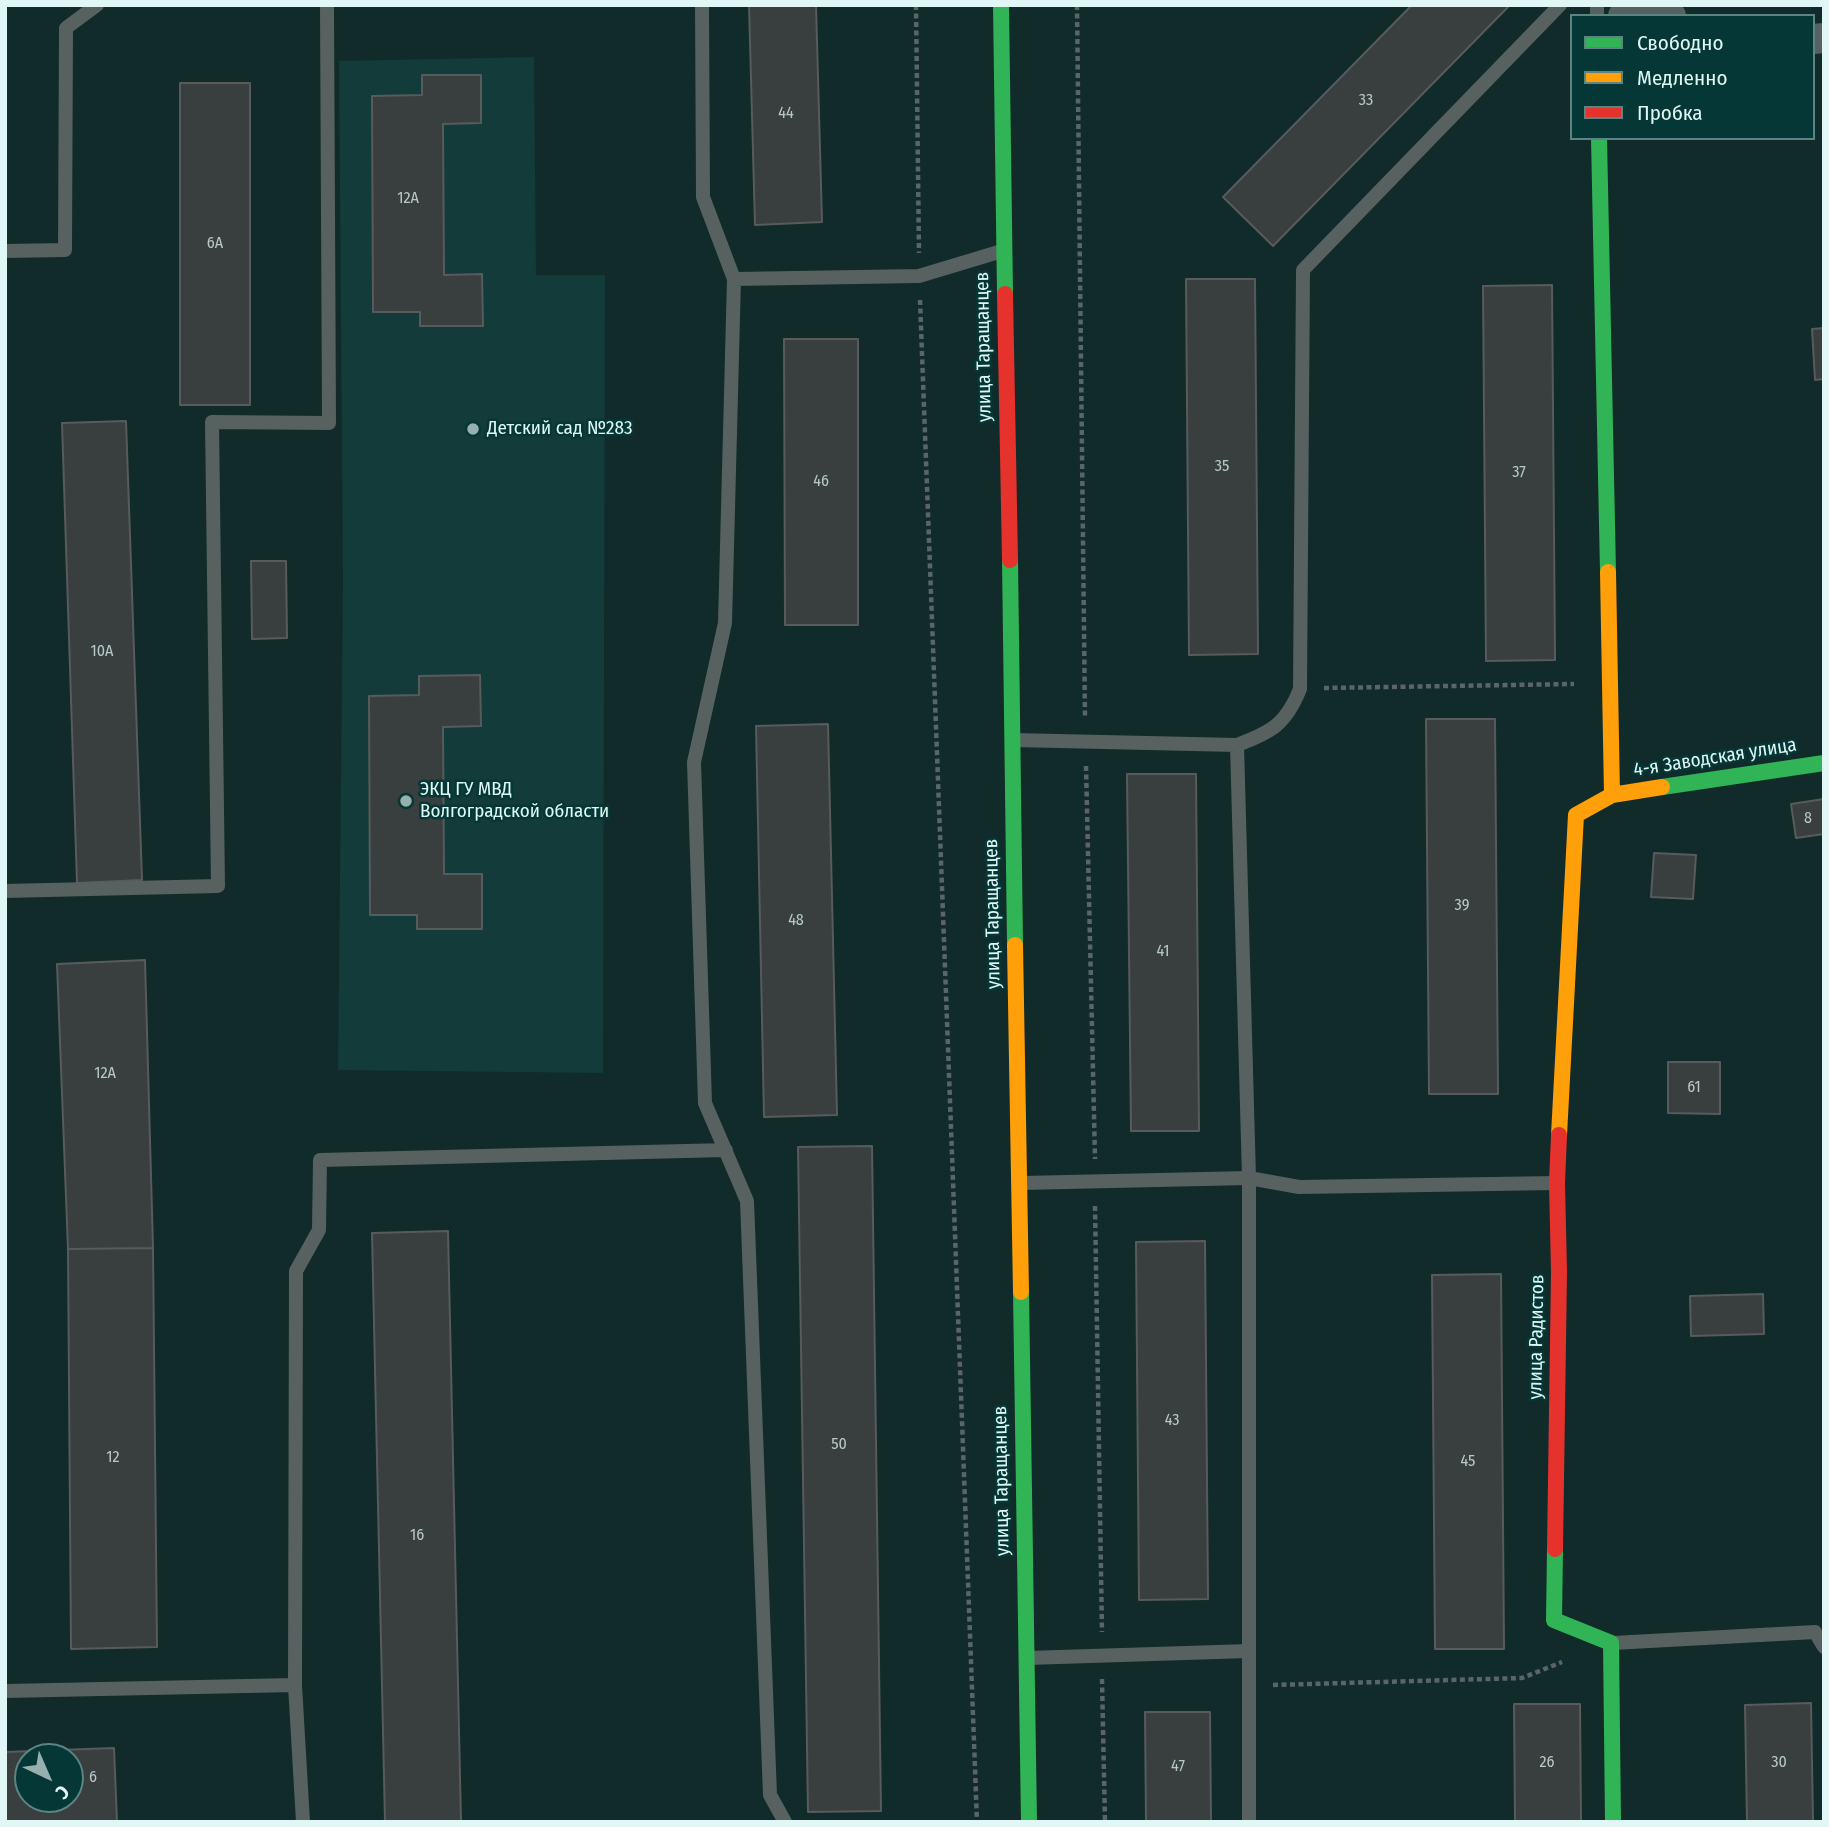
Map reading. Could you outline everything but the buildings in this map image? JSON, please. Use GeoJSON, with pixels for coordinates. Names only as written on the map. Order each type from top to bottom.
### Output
{"type":"FeatureCollection","features":[{"type":"Feature","properties":{"kind":"street","name":"улица Таращанцев"},"geometry":{"type":"LineString","coordinates":[[1001,5],[1029,1822]]}},
{"type":"Feature","properties":{"kind":"street"},"geometry":{"type":"LineString","coordinates":[[1637,14],[1664,10]]}},
{"type":"Feature","properties":{"kind":"street"},"geometry":{"type":"LineString","coordinates":[[1600,140],[1612,795]]}},
{"type":"Feature","properties":{"kind":"street","name":"4-я Заводская улица"},"geometry":{"type":"LineString","coordinates":[[1612,795],[1824,763]]}},
{"type":"Feature","properties":{"kind":"street","name":"улица Радистов"},"geometry":{"type":"LineString","coordinates":[[1611,1643],[1554,1620],[1559,1272],[1557,1183],[1576,815],[1612,795]]}},
{"type":"Feature","properties":{"kind":"street"},"geometry":{"type":"LineString","coordinates":[[1611,1643],[1613,1822]]}},
{"type":"Feature","properties":{"kind":"lane"},"geometry":{"type":"LineString","coordinates":[[5,251],[65,250],[66,28],[97,5]]}},
{"type":"Feature","properties":{"kind":"lane"},"geometry":{"type":"LineString","coordinates":[[5,891],[218,886],[212,422],[329,423],[327,5]]}},
{"type":"Feature","properties":{"kind":"lane"},"geometry":{"type":"LineString","coordinates":[[702,5],[703,197],[734,279],[725,623],[694,762],[705,1103],[747,1201],[770,1795],[785,1822]]}},
{"type":"Feature","properties":{"kind":"lane"},"geometry":{"type":"LineString","coordinates":[[1011,740],[1237,745],[1265,735],[1291,712],[1300,689],[1303,270],[1560,5]]}},
{"type":"Feature","properties":{"kind":"lane"},"geometry":{"type":"LineString","coordinates":[[734,279],[919,276],[1004,251]]}},
{"type":"Feature","properties":{"kind":"lane"},"geometry":{"type":"LineString","coordinates":[[1237,745],[1250,1178],[1249,1822]]}},
{"type":"Feature","properties":{"kind":"lane"},"geometry":{"type":"LineString","coordinates":[[303,1822],[295,1685],[296,1271],[319,1230],[320,1160],[726,1150]]}},
{"type":"Feature","properties":{"kind":"lane"},"geometry":{"type":"LineString","coordinates":[[1018,1183],[1250,1178],[1299,1187],[1557,1183]]}},
{"type":"Feature","properties":{"kind":"lane"},"geometry":{"type":"LineString","coordinates":[[1611,1643],[1815,1632],[1824,1647]]}},
{"type":"Feature","properties":{"kind":"lane"},"geometry":{"type":"LineString","coordinates":[[1026,1658],[1249,1651]]}},
{"type":"Feature","properties":{"kind":"lane"},"geometry":{"type":"LineString","coordinates":[[5,1691],[295,1685]]}},
{"type":"Feature","properties":{"kind":"path"},"geometry":{"type":"LineString","coordinates":[[916,5],[919,276],[977,1822]]}},
{"type":"Feature","properties":{"kind":"path"},"geometry":{"type":"LineString","coordinates":[[1077,5],[1085,740],[1105,1822]]}},
{"type":"Feature","properties":{"kind":"path"},"geometry":{"type":"LineString","coordinates":[[1300,689],[1610,684]]}},
{"type":"Feature","properties":{"kind":"path"},"geometry":{"type":"LineString","coordinates":[[1249,1686],[1522,1678],[1611,1643]]}},
{"type":"Feature","properties":{"kind":"shaded area"},"geometry":{"type":"Polygon","coordinates":[[[534,57],[536,275],[605,275],[603,1073],[338,1070],[343,582],[339,61],[534,57]]]}},
{"type":"Feature","properties":{"kind":"traffic: fast"},"geometry":{"type":"LineString","coordinates":[[1001,5],[1005,294]]}},
{"type":"Feature","properties":{"kind":"traffic: fast"},"geometry":{"type":"LineString","coordinates":[[1599,140],[1608,572]]}},
{"type":"Feature","properties":{"kind":"traffic: fast"},"geometry":{"type":"LineString","coordinates":[[1010,560],[1015,945]]}},
{"type":"Feature","properties":{"kind":"traffic: fast"},"geometry":{"type":"LineString","coordinates":[[1662,787],[1824,763]]}},
{"type":"Feature","properties":{"kind":"traffic: fast"},"geometry":{"type":"LineString","coordinates":[[1021,1292],[1029,1822]]}},
{"type":"Feature","properties":{"kind":"traffic: fast"},"geometry":{"type":"LineString","coordinates":[[1555,1549],[1554,1620],[1611,1643],[1613,1822]]}},
{"type":"Feature","properties":{"kind":"traffic: slow"},"geometry":{"type":"LineString","coordinates":[[1608,572],[1612,795]]}},
{"type":"Feature","properties":{"kind":"traffic: slow"},"geometry":{"type":"LineString","coordinates":[[1559,1135],[1576,815],[1612,795],[1662,787]]}},
{"type":"Feature","properties":{"kind":"traffic: slow"},"geometry":{"type":"LineString","coordinates":[[1015,945],[1021,1292]]}},
{"type":"Feature","properties":{"kind":"traffic: jam"},"geometry":{"type":"LineString","coordinates":[[1005,294],[1010,560]]}},
{"type":"Feature","properties":{"kind":"traffic: jam"},"geometry":{"type":"LineString","coordinates":[[1555,1549],[1559,1135]]}},
{"type":"Feature","properties":{"kind":"place","name":"Детский сад №283"},"geometry":{"type":"Point","coordinates":[473,429]}},
{"type":"Feature","properties":{"kind":"place","name":"ЭКЦ ГУ МВД Волгоградской области"},"geometry":{"type":"Point","coordinates":[406,801]}}]}
